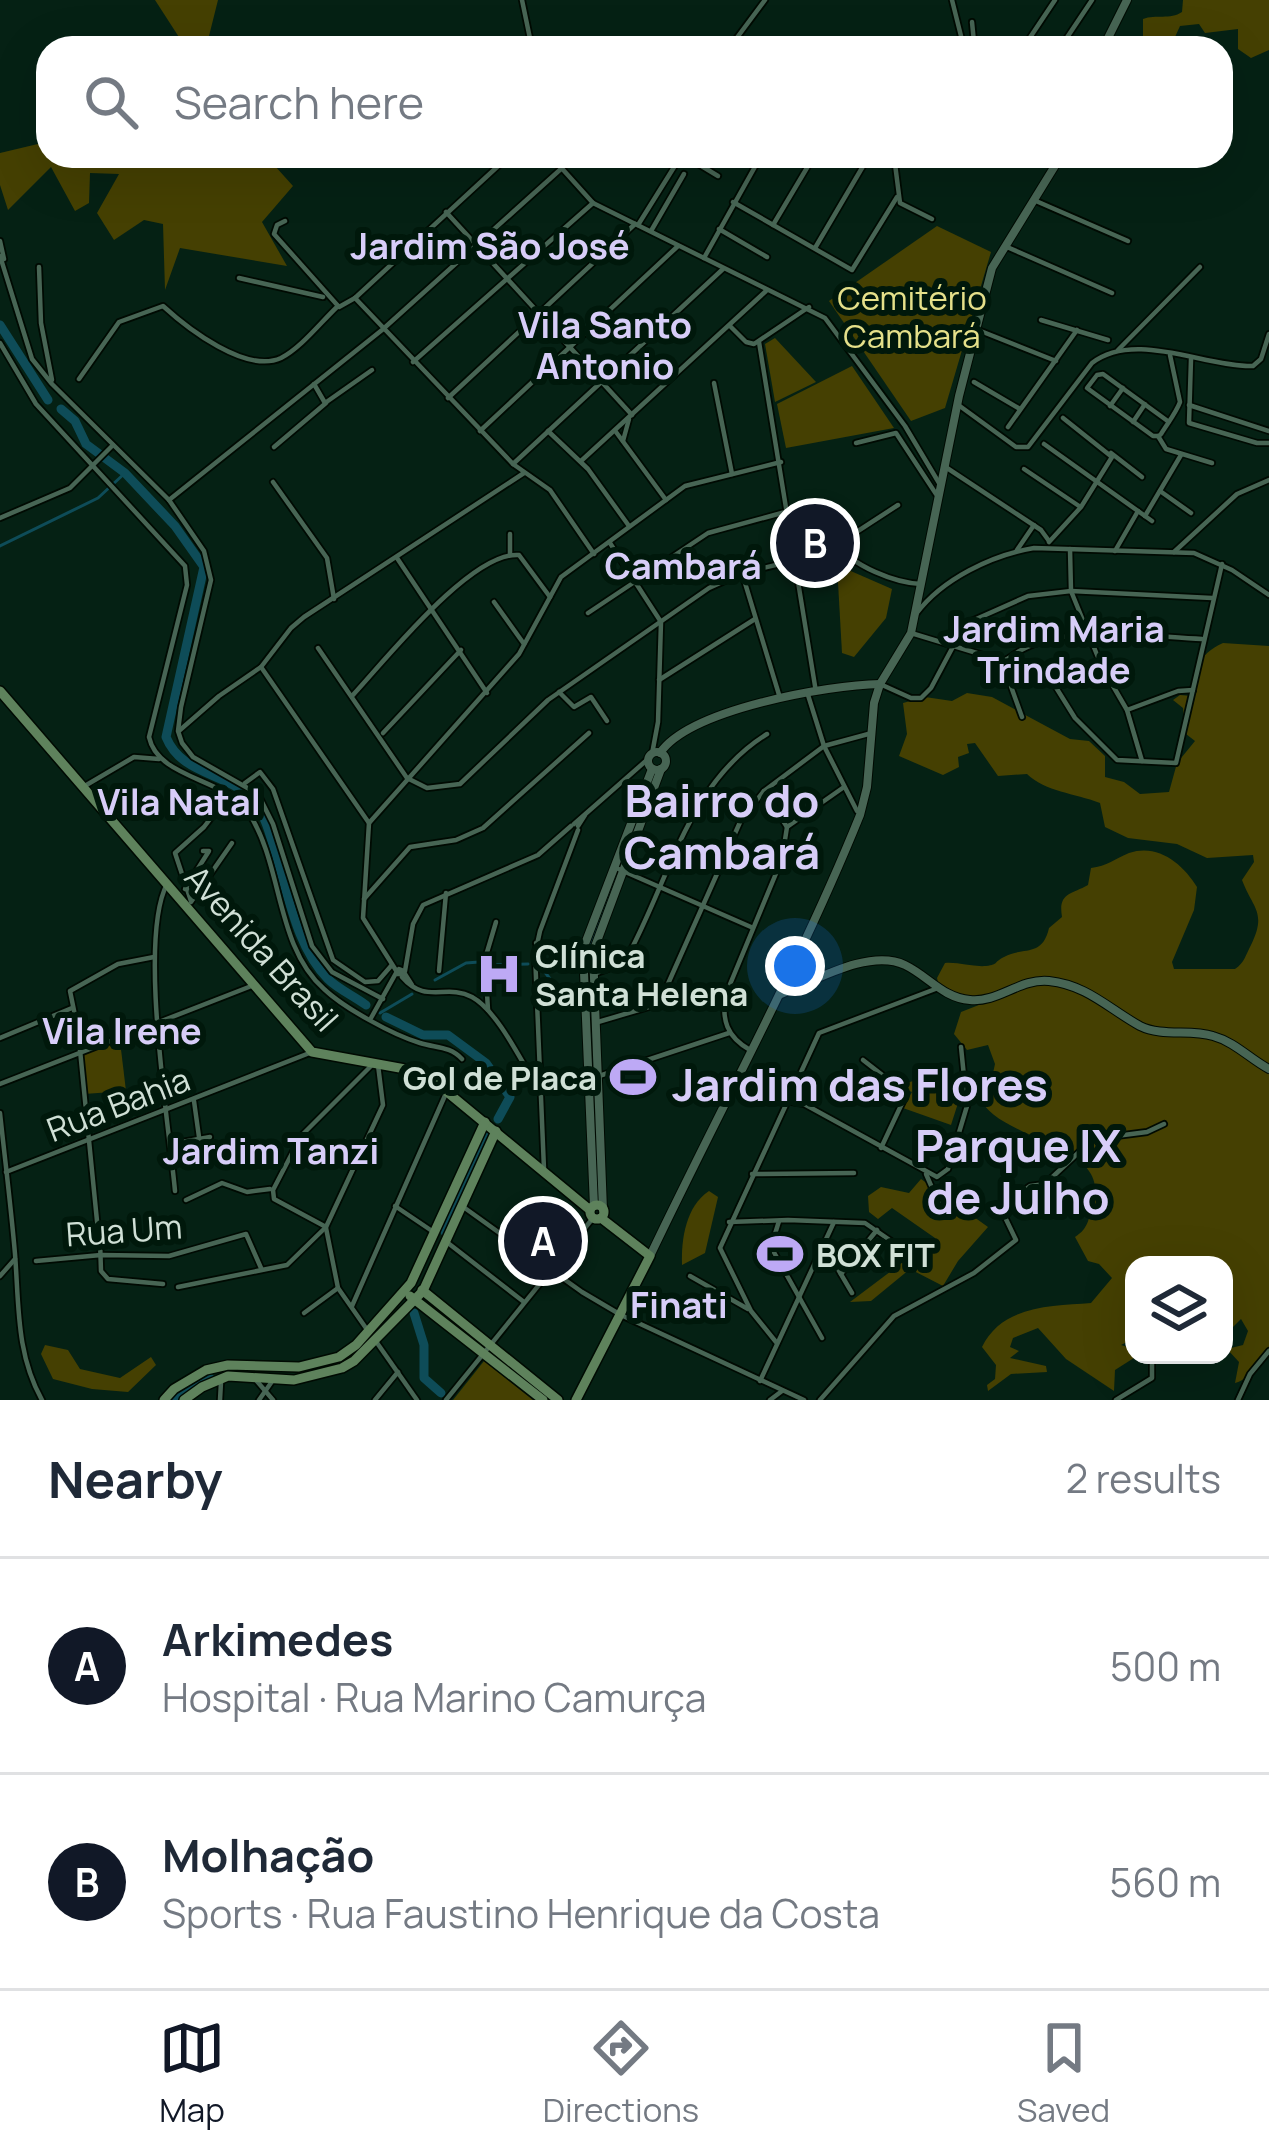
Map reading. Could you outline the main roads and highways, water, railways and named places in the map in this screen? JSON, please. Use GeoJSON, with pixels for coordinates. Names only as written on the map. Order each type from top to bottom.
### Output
{"type":"FeatureCollection","features":[{"type":"Feature","properties":{"kind":"main road","name":"Avenida Brasil"},"geometry":{"type":"LineString","coordinates":[[0,691],[166,884],[189,904],[312,1052],[416,1071],[448,1090],[650,1256],[576,1400]]}},
{"type":"Feature","properties":{"kind":"main road"},"geometry":{"type":"LineString","coordinates":[[401,1305],[485,1122]]}},
{"type":"Feature","properties":{"kind":"main road"},"geometry":{"type":"LineString","coordinates":[[184,1400],[222,1378],[294,1380],[342,1368],[401,1305],[419,1295],[496,1131]]}},
{"type":"Feature","properties":{"kind":"main road"},"geometry":{"type":"LineString","coordinates":[[411,1282],[429,1279]]}},
{"type":"Feature","properties":{"kind":"main road"},"geometry":{"type":"LineString","coordinates":[[411,1282],[419,1295],[543,1400]]}},
{"type":"Feature","properties":{"kind":"main road"},"geometry":{"type":"LineString","coordinates":[[164,1400],[206,1370],[228,1365],[299,1367],[338,1357],[372,1335]]}},
{"type":"Feature","properties":{"kind":"main road"},"geometry":{"type":"LineString","coordinates":[[486,1351],[558,1400]]}},
{"type":"Feature","properties":{"kind":"waterway"},"geometry":{"type":"LineString","coordinates":[[0,325],[48,400]]}},
{"type":"Feature","properties":{"kind":"waterway"},"geometry":{"type":"LineString","coordinates":[[61,409],[75,421],[86,444],[125,473],[175,526],[204,567],[166,737],[173,750],[194,767],[253,800],[264,818],[308,951],[328,979],[366,1005]]}},
{"type":"Feature","properties":{"kind":"waterway"},"geometry":{"type":"LineString","coordinates":[[0,546],[98,498],[125,473]]}},
{"type":"Feature","properties":{"kind":"waterway"},"geometry":{"type":"LineString","coordinates":[[622,861],[637,823]]}},
{"type":"Feature","properties":{"kind":"waterway"},"geometry":{"type":"LineString","coordinates":[[590,1016],[587,952],[618,873]]}},
{"type":"Feature","properties":{"kind":"waterway"},"geometry":{"type":"LineString","coordinates":[[435,980],[466,963],[479,962]]}},
{"type":"Feature","properties":{"kind":"waterway"},"geometry":{"type":"LineString","coordinates":[[490,965],[528,964]]}},
{"type":"Feature","properties":{"kind":"waterway"},"geometry":{"type":"LineString","coordinates":[[544,971],[571,1006]]}},
{"type":"Feature","properties":{"kind":"waterway"},"geometry":{"type":"LineString","coordinates":[[380,1013],[412,994]]}},
{"type":"Feature","properties":{"kind":"waterway"},"geometry":{"type":"LineString","coordinates":[[386,1017],[423,1035],[448,1035],[486,1063],[510,1097],[498,1119]]}},
{"type":"Feature","properties":{"kind":"waterway"},"geometry":{"type":"LineString","coordinates":[[592,1034],[597,1148]]}},
{"type":"Feature","properties":{"kind":"waterway"},"geometry":{"type":"LineString","coordinates":[[445,1232],[489,1135]]}},
{"type":"Feature","properties":{"kind":"waterway"},"geometry":{"type":"LineString","coordinates":[[414,1313],[424,1345],[424,1378],[441,1393]]}},
{"type":"Feature","properties":{"kind":"waterway"},"geometry":{"type":"LineString","coordinates":[[175,1400],[211,1379]]}},
{"type":"Feature","properties":{"kind":"place","name":"Molhação"},"geometry":{"type":"Point","coordinates":[815,543]}},
{"type":"Feature","properties":{"kind":"place","name":"Clínica Santa Helena"},"geometry":{"type":"Point","coordinates":[499,974]}},
{"type":"Feature","properties":{"kind":"place","name":"Gol de Placa"},"geometry":{"type":"Point","coordinates":[633,1077]}},
{"type":"Feature","properties":{"kind":"place","name":"Arkimedes"},"geometry":{"type":"Point","coordinates":[543,1241]}},
{"type":"Feature","properties":{"kind":"place","name":"BOX FIT"},"geometry":{"type":"Point","coordinates":[780,1254]}},
{"type":"Feature","properties":{"kind":"district","name":"Jardim São José"},"geometry":{"type":"Point","coordinates":[490,245]}},
{"type":"Feature","properties":{"kind":"district","name":"Vila Santo Antonio"},"geometry":{"type":"Point","coordinates":[605,344]}},
{"type":"Feature","properties":{"kind":"district","name":"Cambará"},"geometry":{"type":"Point","coordinates":[683,565]}},
{"type":"Feature","properties":{"kind":"district","name":"Jardim Maria Trindade"},"geometry":{"type":"Point","coordinates":[1054,648]}},
{"type":"Feature","properties":{"kind":"district","name":"Vila Natal"},"geometry":{"type":"Point","coordinates":[179,801]}},
{"type":"Feature","properties":{"kind":"district","name":"Bairro do Cambará"},"geometry":{"type":"Point","coordinates":[722,826]}},
{"type":"Feature","properties":{"kind":"district","name":"Vila Irene"},"geometry":{"type":"Point","coordinates":[122,1030]}},
{"type":"Feature","properties":{"kind":"district","name":"Jardim das Flores"},"geometry":{"type":"Point","coordinates":[860,1084]}},
{"type":"Feature","properties":{"kind":"district","name":"Jardim Tanzi"},"geometry":{"type":"Point","coordinates":[271,1150]}},
{"type":"Feature","properties":{"kind":"district","name":"Parque IX de Julho"},"geometry":{"type":"Point","coordinates":[1018,1171]}},
{"type":"Feature","properties":{"kind":"district","name":"Finati"},"geometry":{"type":"Point","coordinates":[679,1304]}},
{"type":"Feature","properties":{"kind":"park label","name":"Cemitério Cambará"},"geometry":{"type":"Point","coordinates":[912,316]}}]}
